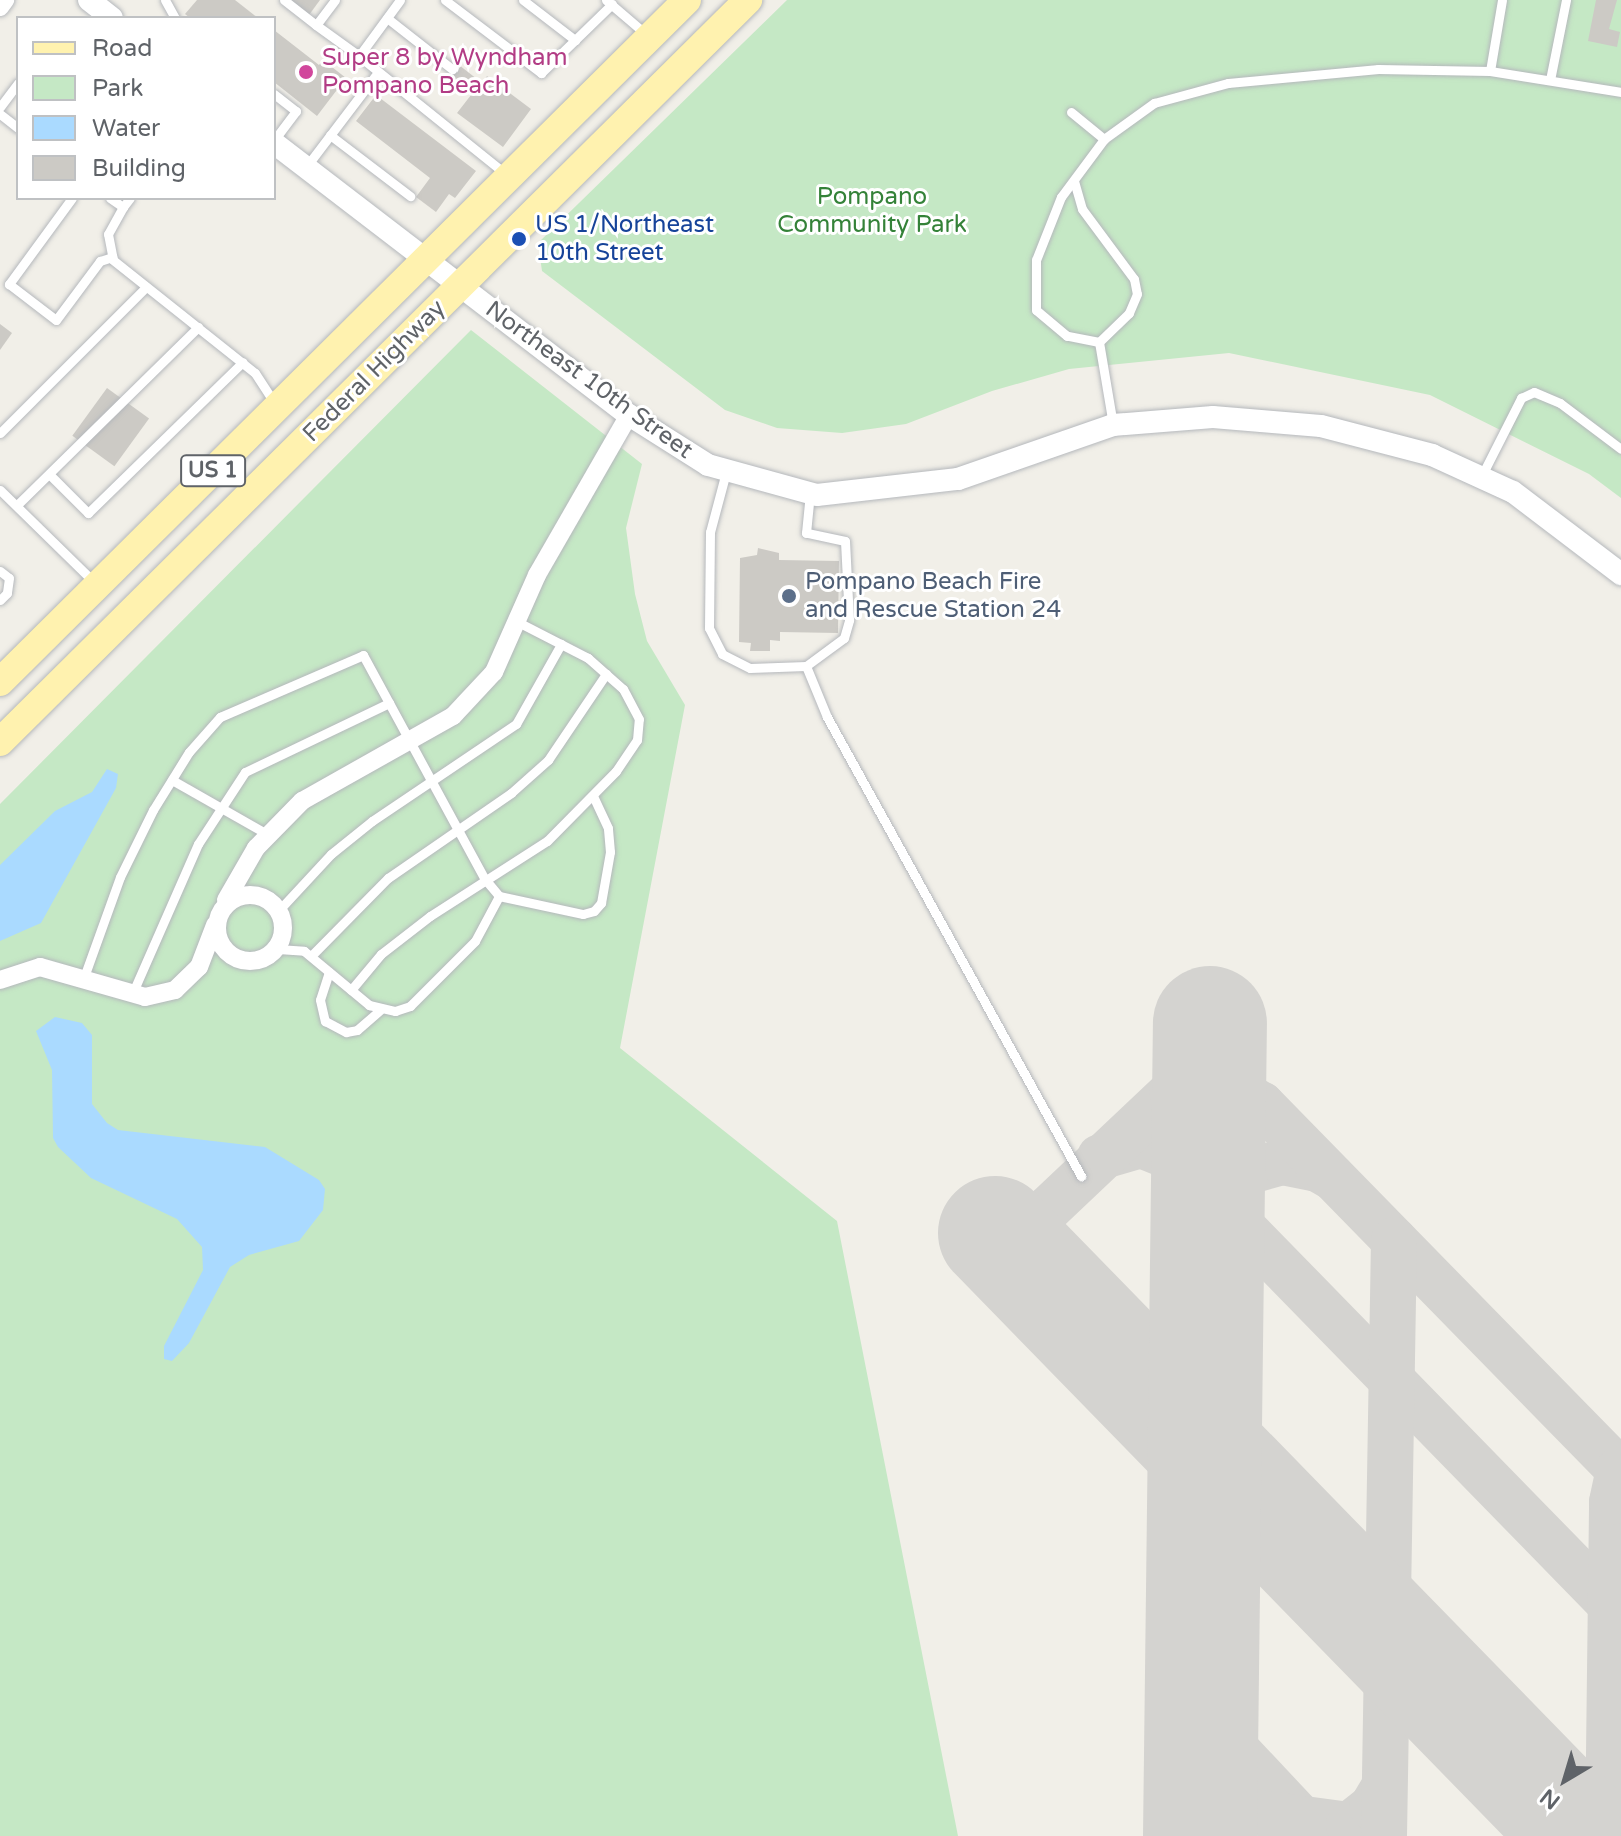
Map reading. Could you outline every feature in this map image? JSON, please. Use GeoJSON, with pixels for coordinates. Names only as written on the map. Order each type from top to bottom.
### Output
{"type":"FeatureCollection","features":[{"type":"Feature","properties":{"kind":"main road","name":"Federal Highway"},"geometry":{"type":"LineString","coordinates":[[0,742],[748,0]]}},
{"type":"Feature","properties":{"kind":"main road","name":"Federal Highway"},"geometry":{"type":"LineString","coordinates":[[0,682],[682,2]]}},
{"type":"Feature","properties":{"kind":"main road"},"geometry":{"type":"LineString","coordinates":[[89,653],[103,615],[97,585]]}},
{"type":"Feature","properties":{"kind":"street"},"geometry":{"type":"LineString","coordinates":[[0,7],[5,0]]}},
{"type":"Feature","properties":{"kind":"street"},"geometry":{"type":"LineString","coordinates":[[89,0],[109,16]]}},
{"type":"Feature","properties":{"kind":"street","name":"Northeast 10th Street"},"geometry":{"type":"LineString","coordinates":[[276,143],[629,415],[708,465],[810,493],[958,479],[1113,425],[1213,417],[1321,426],[1432,455],[1513,492],[1621,574]]}},
{"type":"Feature","properties":{"kind":"street"},"geometry":{"type":"LineString","coordinates":[[199,967],[226,900],[269,835],[302,801],[453,716],[494,672],[516,621],[594,469],[629,415]]}},
{"type":"Feature","properties":{"kind":"street"},"geometry":{"type":"LineString","coordinates":[[0,980],[40,967],[84,977],[145,997],[175,990],[199,967],[228,955],[259,958],[278,949],[286,929],[280,909],[240,898],[226,900]]}},
{"type":"Feature","properties":{"kind":"street"},"geometry":{"type":"LineString","coordinates":[[215,925],[228,955]]}},
{"type":"Feature","properties":{"kind":"lane"},"geometry":{"type":"LineString","coordinates":[[284,0],[509,177]]}},
{"type":"Feature","properties":{"kind":"lane"},"geometry":{"type":"LineString","coordinates":[[316,25],[335,0]]}},
{"type":"Feature","properties":{"kind":"lane"},"geometry":{"type":"LineString","coordinates":[[445,0],[541,73],[609,2],[649,38]]}},
{"type":"Feature","properties":{"kind":"lane"},"geometry":{"type":"LineString","coordinates":[[523,0],[575,40]]}},
{"type":"Feature","properties":{"kind":"lane"},"geometry":{"type":"LineString","coordinates":[[1490,71],[1502,0]]}},
{"type":"Feature","properties":{"kind":"lane"},"geometry":{"type":"LineString","coordinates":[[1550,80],[1566,0]]}},
{"type":"Feature","properties":{"kind":"lane"},"geometry":{"type":"LineString","coordinates":[[359,56],[398,1]]}},
{"type":"Feature","properties":{"kind":"lane"},"geometry":{"type":"LineString","coordinates":[[387,18],[452,69]]}},
{"type":"Feature","properties":{"kind":"lane"},"geometry":{"type":"LineString","coordinates":[[1099,342],[1067,336],[1036,310],[1036,260],[1052,214],[1104,139],[1154,103],[1228,83],[1378,69],[1490,71],[1621,92]]}},
{"type":"Feature","properties":{"kind":"lane"},"geometry":{"type":"LineString","coordinates":[[306,167],[378,72]]}},
{"type":"Feature","properties":{"kind":"lane"},"geometry":{"type":"LineString","coordinates":[[0,107],[16,86]]}},
{"type":"Feature","properties":{"kind":"lane"},"geometry":{"type":"LineString","coordinates":[[276,96],[296,111],[276,138]]}},
{"type":"Feature","properties":{"kind":"lane"},"geometry":{"type":"LineString","coordinates":[[1071,112],[1104,139]]}},
{"type":"Feature","properties":{"kind":"lane"},"geometry":{"type":"LineString","coordinates":[[0,114],[16,126]]}},
{"type":"Feature","properties":{"kind":"lane"},"geometry":{"type":"LineString","coordinates":[[330,135],[410,196]]}},
{"type":"Feature","properties":{"kind":"lane"},"geometry":{"type":"LineString","coordinates":[[1074,181],[1082,209],[1134,279],[1137,294],[1129,313],[1099,342]]}},
{"type":"Feature","properties":{"kind":"lane"},"geometry":{"type":"LineString","coordinates":[[71,200],[9,284],[56,320],[100,261],[112,257]]}},
{"type":"Feature","properties":{"kind":"lane"},"geometry":{"type":"LineString","coordinates":[[113,200],[123,207]]}},
{"type":"Feature","properties":{"kind":"lane"},"geometry":{"type":"LineString","coordinates":[[128,200],[108,234],[112,257],[243,362],[278,407]]}},
{"type":"Feature","properties":{"kind":"lane"},"geometry":{"type":"LineString","coordinates":[[0,433],[146,287]]}},
{"type":"Feature","properties":{"kind":"lane"},"geometry":{"type":"LineString","coordinates":[[17,505],[198,327]]}},
{"type":"Feature","properties":{"kind":"lane"},"geometry":{"type":"LineString","coordinates":[[1099,342],[1113,425]]}},
{"type":"Feature","properties":{"kind":"lane"},"geometry":{"type":"LineString","coordinates":[[50,475],[88,513],[243,362]]}},
{"type":"Feature","properties":{"kind":"lane"},"geometry":{"type":"LineString","coordinates":[[1481,477],[1521,398],[1534,392],[1560,403],[1621,449]]}},
{"type":"Feature","properties":{"kind":"lane"},"geometry":{"type":"LineString","coordinates":[[727,471],[710,532],[709,628],[722,654],[750,668],[806,666],[832,651],[849,620],[845,541],[806,533],[810,493]]}},
{"type":"Feature","properties":{"kind":"lane"},"geometry":{"type":"LineString","coordinates":[[0,490],[97,585]]}},
{"type":"Feature","properties":{"kind":"lane"},"geometry":{"type":"LineString","coordinates":[[0,571],[9,578],[7,593],[0,600]]}},
{"type":"Feature","properties":{"kind":"lane"},"geometry":{"type":"LineString","coordinates":[[351,990],[381,954],[484,878],[547,841],[593,796],[637,740],[639,719],[623,689],[561,644],[516,621]]}},
{"type":"Feature","properties":{"kind":"lane"},"geometry":{"type":"LineString","coordinates":[[280,909],[331,854],[516,724],[561,644]]}},
{"type":"Feature","properties":{"kind":"lane"},"geometry":{"type":"LineString","coordinates":[[84,977],[120,877],[172,780],[220,717],[363,655],[484,878],[499,896],[583,914],[594,911],[601,903],[610,852],[608,828],[593,796]]}},
{"type":"Feature","properties":{"kind":"lane"},"geometry":{"type":"LineString","coordinates":[[806,666],[827,717],[1081,1176]]}},
{"type":"Feature","properties":{"kind":"lane"},"geometry":{"type":"LineString","coordinates":[[311,956],[379,886],[458,827],[511,793],[548,760],[606,674]]}},
{"type":"Feature","properties":{"kind":"lane"},"geometry":{"type":"LineString","coordinates":[[133,992],[159,924],[222,806],[245,772],[389,703]]}},
{"type":"Feature","properties":{"kind":"lane"},"geometry":{"type":"LineString","coordinates":[[172,780],[269,835]]}},
{"type":"Feature","properties":{"kind":"lane"},"geometry":{"type":"LineString","coordinates":[[329,972],[320,1000],[325,1021],[346,1032],[357,1030],[380,1010],[410,1006],[475,941],[499,896]]}},
{"type":"Feature","properties":{"kind":"lane"},"geometry":{"type":"LineString","coordinates":[[278,949],[311,956],[380,1010]]}},
{"type":"Feature","properties":{"kind":"green space","name":"Pompano Community Park"},"geometry":{"type":"Polygon","coordinates":[[[787,0],[1621,0],[1621,498],[1589,474],[1430,395],[1229,353],[1069,369],[992,391],[906,424],[842,433],[777,428],[725,410],[542,271],[538,243],[787,0]]]}},
{"type":"Feature","properties":{"kind":"green space"},"geometry":{"type":"Polygon","coordinates":[[[471,330],[642,464],[626,528],[635,594],[647,641],[685,705],[620,1048],[837,1221],[958,1836],[0,1836],[0,804],[471,330]]]}},
{"type":"Feature","properties":{"kind":"water"},"geometry":{"type":"Polygon","coordinates":[[[107,769],[118,774],[116,788],[41,923],[0,941],[0,865],[55,811],[92,792],[107,769]]]}},
{"type":"Feature","properties":{"kind":"water"},"geometry":{"type":"Polygon","coordinates":[[[55,1017],[82,1023],[92,1035],[92,1104],[107,1123],[118,1130],[265,1147],[319,1180],[325,1189],[323,1210],[299,1241],[249,1255],[230,1267],[189,1343],[172,1361],[164,1359],[164,1346],[203,1270],[202,1247],[177,1219],[91,1178],[58,1147],[53,1138],[52,1070],[36,1031],[55,1017]]]}},
{"type":"Feature","properties":{"kind":"building","name":"Super 8 by Wyndham Pompano Beach"},"geometry":{"type":"Polygon","coordinates":[[[197,0],[235,0],[255,16],[188,16],[185,14],[197,0]]]}},
{"type":"Feature","properties":{"kind":"building"},"geometry":{"type":"Polygon","coordinates":[[[288,0],[320,0],[309,15],[288,0]]]}},
{"type":"Feature","properties":{"kind":"building"},"geometry":{"type":"Polygon","coordinates":[[[1596,0],[1617,0],[1609,29],[1620,32],[1617,47],[1588,41],[1596,0]]]}},
{"type":"Feature","properties":{"kind":"building","name":"Super 8 by Wyndham Pompano Beach"},"geometry":{"type":"Polygon","coordinates":[[[276,32],[319,65],[323,60],[346,78],[317,116],[276,84],[276,32]]]}},
{"type":"Feature","properties":{"kind":"building"},"geometry":{"type":"Polygon","coordinates":[[[459,65],[482,83],[487,76],[531,109],[503,147],[457,113],[471,95],[449,79],[459,65]]]}},
{"type":"Feature","properties":{"kind":"building"},"geometry":{"type":"Polygon","coordinates":[[[376,95],[476,171],[455,198],[449,194],[436,212],[416,197],[430,178],[356,121],[376,95]]]}},
{"type":"Feature","properties":{"kind":"building"},"geometry":{"type":"Polygon","coordinates":[[[0,324],[12,333],[0,350],[0,324]]]}},
{"type":"Feature","properties":{"kind":"building"},"geometry":{"type":"Polygon","coordinates":[[[107,388],[149,419],[114,466],[72,436],[107,388]]]}},
{"type":"Feature","properties":{"kind":"building","name":"Pompano Beach Fire and Rescue Station 24"},"geometry":{"type":"Polygon","coordinates":[[[758,548],[779,553],[779,560],[839,561],[838,633],[780,632],[780,641],[770,640],[770,651],[750,651],[751,643],[739,642],[740,558],[757,555],[758,548]]]}},
{"type":"Feature","properties":{"kind":"taxiway"},"geometry":{"type":"LineString","coordinates":[[1047,1287],[1038,1269],[1034,1238],[1046,1211],[1172,1092],[1189,1085],[1227,1085],[1262,1105],[1621,1472]]}},
{"type":"Feature","properties":{"kind":"taxiway"},"geometry":{"type":"LineString","coordinates":[[1100,1157],[1141,1145],[1176,1159],[1621,1615]]}},
{"type":"Feature","properties":{"kind":"taxiway"},"geometry":{"type":"LineString","coordinates":[[1211,1196],[1247,1172],[1282,1162],[1318,1169],[1332,1177]]}},
{"type":"Feature","properties":{"kind":"taxiway"},"geometry":{"type":"LineString","coordinates":[[1384,1836],[1394,1240]]}},
{"type":"Feature","properties":{"kind":"taxiway"},"geometry":{"type":"LineString","coordinates":[[1608,1836],[1612,1502],[1619,1470]]}},
{"type":"Feature","properties":{"kind":"taxiway"},"geometry":{"type":"LineString","coordinates":[[1202,1713],[1309,1827]]}},
{"type":"Feature","properties":{"kind":"taxiway"},"geometry":{"type":"LineString","coordinates":[[1214,1836],[1237,1810],[1349,1825],[1372,1807],[1384,1787]]}},
{"type":"Feature","properties":{"kind":"runway"},"geometry":{"type":"LineString","coordinates":[[1200,1836],[1210,1023]]}},
{"type":"Feature","properties":{"kind":"runway"},"geometry":{"type":"LineString","coordinates":[[995,1233],[1583,1836]]}},
{"type":"Feature","properties":{"kind":"place","name":"Super 8 by Wyndham Pompano Beach"},"geometry":{"type":"Point","coordinates":[306,72]}},
{"type":"Feature","properties":{"kind":"place","name":"US 1/Northeast 10th Street"},"geometry":{"type":"Point","coordinates":[519,239]}},
{"type":"Feature","properties":{"kind":"place","name":"Pompano Beach Fire and Rescue Station 24"},"geometry":{"type":"Point","coordinates":[789,596]}}]}
